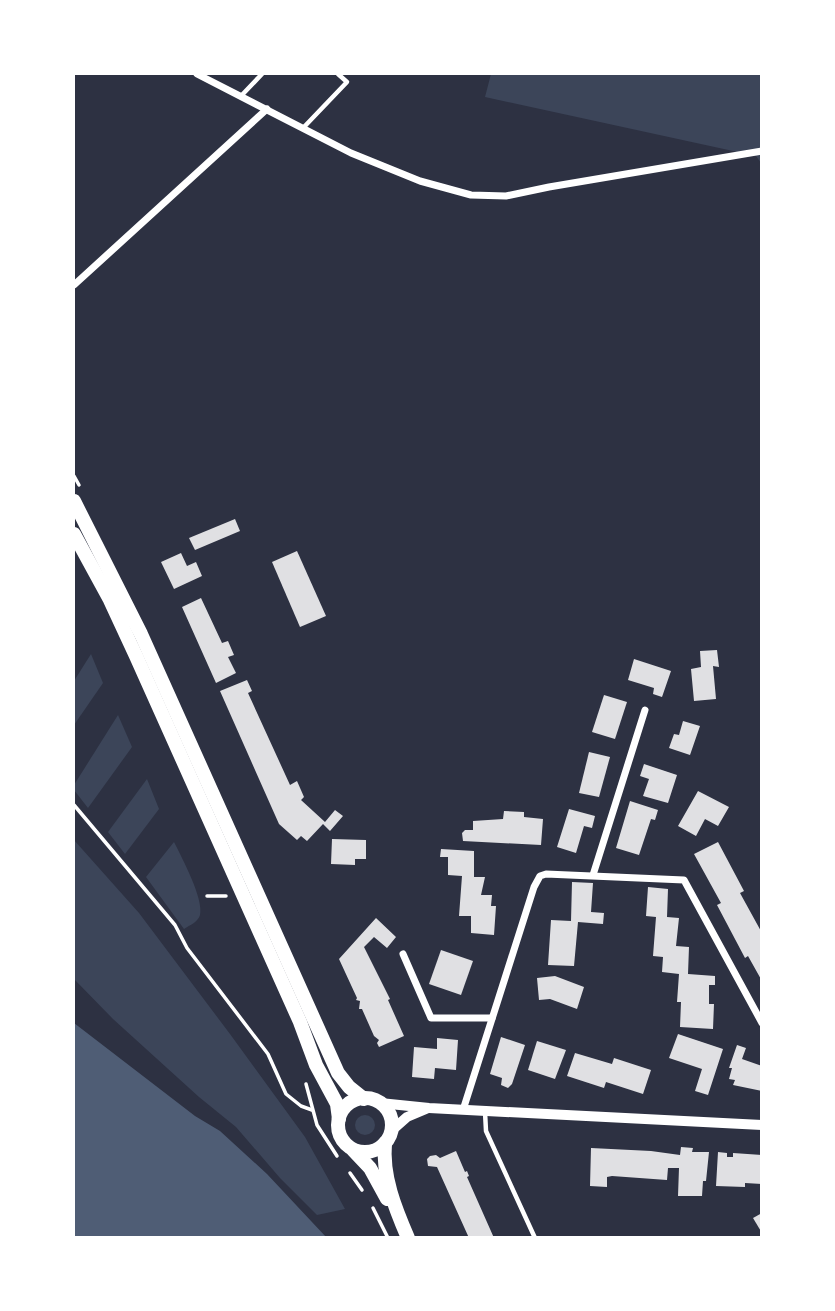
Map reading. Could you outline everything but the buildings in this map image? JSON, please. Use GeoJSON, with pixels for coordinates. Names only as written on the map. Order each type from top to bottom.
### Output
{"type":"FeatureCollection","features":[{"type":"Feature","properties":{"kind":"main road"},"geometry":{"type":"LineString","coordinates":[[74,500],[141,634],[338,1073],[349,1087],[364,1099],[380,1103],[390,1117],[385,1170],[400,1219]]}},
{"type":"Feature","properties":{"kind":"main road"},"geometry":{"type":"LineString","coordinates":[[74,534],[110,600],[290,999],[319,1073],[334,1098],[340,1135],[370,1168],[408,1237]]}},
{"type":"Feature","properties":{"kind":"main road"},"geometry":{"type":"LineString","coordinates":[[339,1119],[347,1105],[364,1099]]}},
{"type":"Feature","properties":{"kind":"main road"},"geometry":{"type":"LineString","coordinates":[[352,1149],[368,1152],[377,1149],[388,1137]]}},
{"type":"Feature","properties":{"kind":"street"},"geometry":{"type":"LineString","coordinates":[[197,74],[344,150],[420,181],[471,195],[512,195],[761,151]]}},
{"type":"Feature","properties":{"kind":"street"},"geometry":{"type":"LineString","coordinates":[[74,285],[267,109]]}},
{"type":"Feature","properties":{"kind":"street"},"geometry":{"type":"LineString","coordinates":[[593,875],[645,710]]}},
{"type":"Feature","properties":{"kind":"street"},"geometry":{"type":"LineString","coordinates":[[463,1110],[537,881],[540,876],[551,872],[684,880],[761,1023]]}},
{"type":"Feature","properties":{"kind":"street"},"geometry":{"type":"LineString","coordinates":[[403,954],[431,1018],[492,1018]]}},
{"type":"Feature","properties":{"kind":"street"},"geometry":{"type":"LineString","coordinates":[[380,1103],[463,1110],[761,1125]]}},
{"type":"Feature","properties":{"kind":"street"},"geometry":{"type":"LineString","coordinates":[[388,1137],[407,1117],[429,1108]]}},
{"type":"Feature","properties":{"kind":"lane"},"geometry":{"type":"LineString","coordinates":[[241,96],[262,74]]}},
{"type":"Feature","properties":{"kind":"lane"},"geometry":{"type":"LineString","coordinates":[[304,127],[347,82],[338,74]]}},
{"type":"Feature","properties":{"kind":"lane"},"geometry":{"type":"LineString","coordinates":[[485,1111],[486,1131],[535,1237]]}},
{"type":"Feature","properties":{"kind":"path"},"geometry":{"type":"LineString","coordinates":[[74,805],[176,925],[187,948],[268,1054],[286,1094],[301,1106],[312,1110]]}},
{"type":"Feature","properties":{"kind":"path"},"geometry":{"type":"LineString","coordinates":[[207,896],[232,896]]}},
{"type":"Feature","properties":{"kind":"path"},"geometry":{"type":"LineString","coordinates":[[306,1084],[321,1135],[342,1161]]}},
{"type":"Feature","properties":{"kind":"path"},"geometry":{"type":"LineString","coordinates":[[347,1168],[356,1181]]}},
{"type":"Feature","properties":{"kind":"shaded area"},"geometry":{"type":"Polygon","coordinates":[[[491,74],[761,74],[761,163],[756,156],[485,97],[491,74]]]}},
{"type":"Feature","properties":{"kind":"shaded area"},"geometry":{"type":"Polygon","coordinates":[[[91,654],[103,683],[74,725],[74,681],[91,654]]]}},
{"type":"Feature","properties":{"kind":"shaded area"},"geometry":{"type":"Polygon","coordinates":[[[118,715],[132,747],[88,808],[74,790],[74,785],[118,715]]]}},
{"type":"Feature","properties":{"kind":"shaded area"},"geometry":{"type":"Polygon","coordinates":[[[147,779],[159,809],[125,854],[108,832],[147,779]]]}},
{"type":"Feature","properties":{"kind":"shaded area"},"geometry":{"type":"Polygon","coordinates":[[[74,840],[139,913],[230,1034],[305,1137],[345,1209],[317,1215],[280,1178],[236,1127],[113,1019],[74,979],[74,840]]]}},
{"type":"Feature","properties":{"kind":"shaded area"},"geometry":{"type":"Polygon","coordinates":[[[174,842],[199,899],[200,915],[184,929],[146,877],[174,842]]]}},
{"type":"Feature","properties":{"kind":"shaded area"},"geometry":{"type":"Polygon","coordinates":[[[74,1023],[195,1116],[220,1131],[267,1174],[326,1237],[74,1237],[74,1023]]]}},
{"type":"Feature","properties":{"kind":"shaded area"},"geometry":{"type":"Polygon","coordinates":[[[365,1115],[372,1118],[375,1125],[372,1132],[365,1135],[358,1132],[355,1125],[358,1118],[365,1115]]]}}]}
